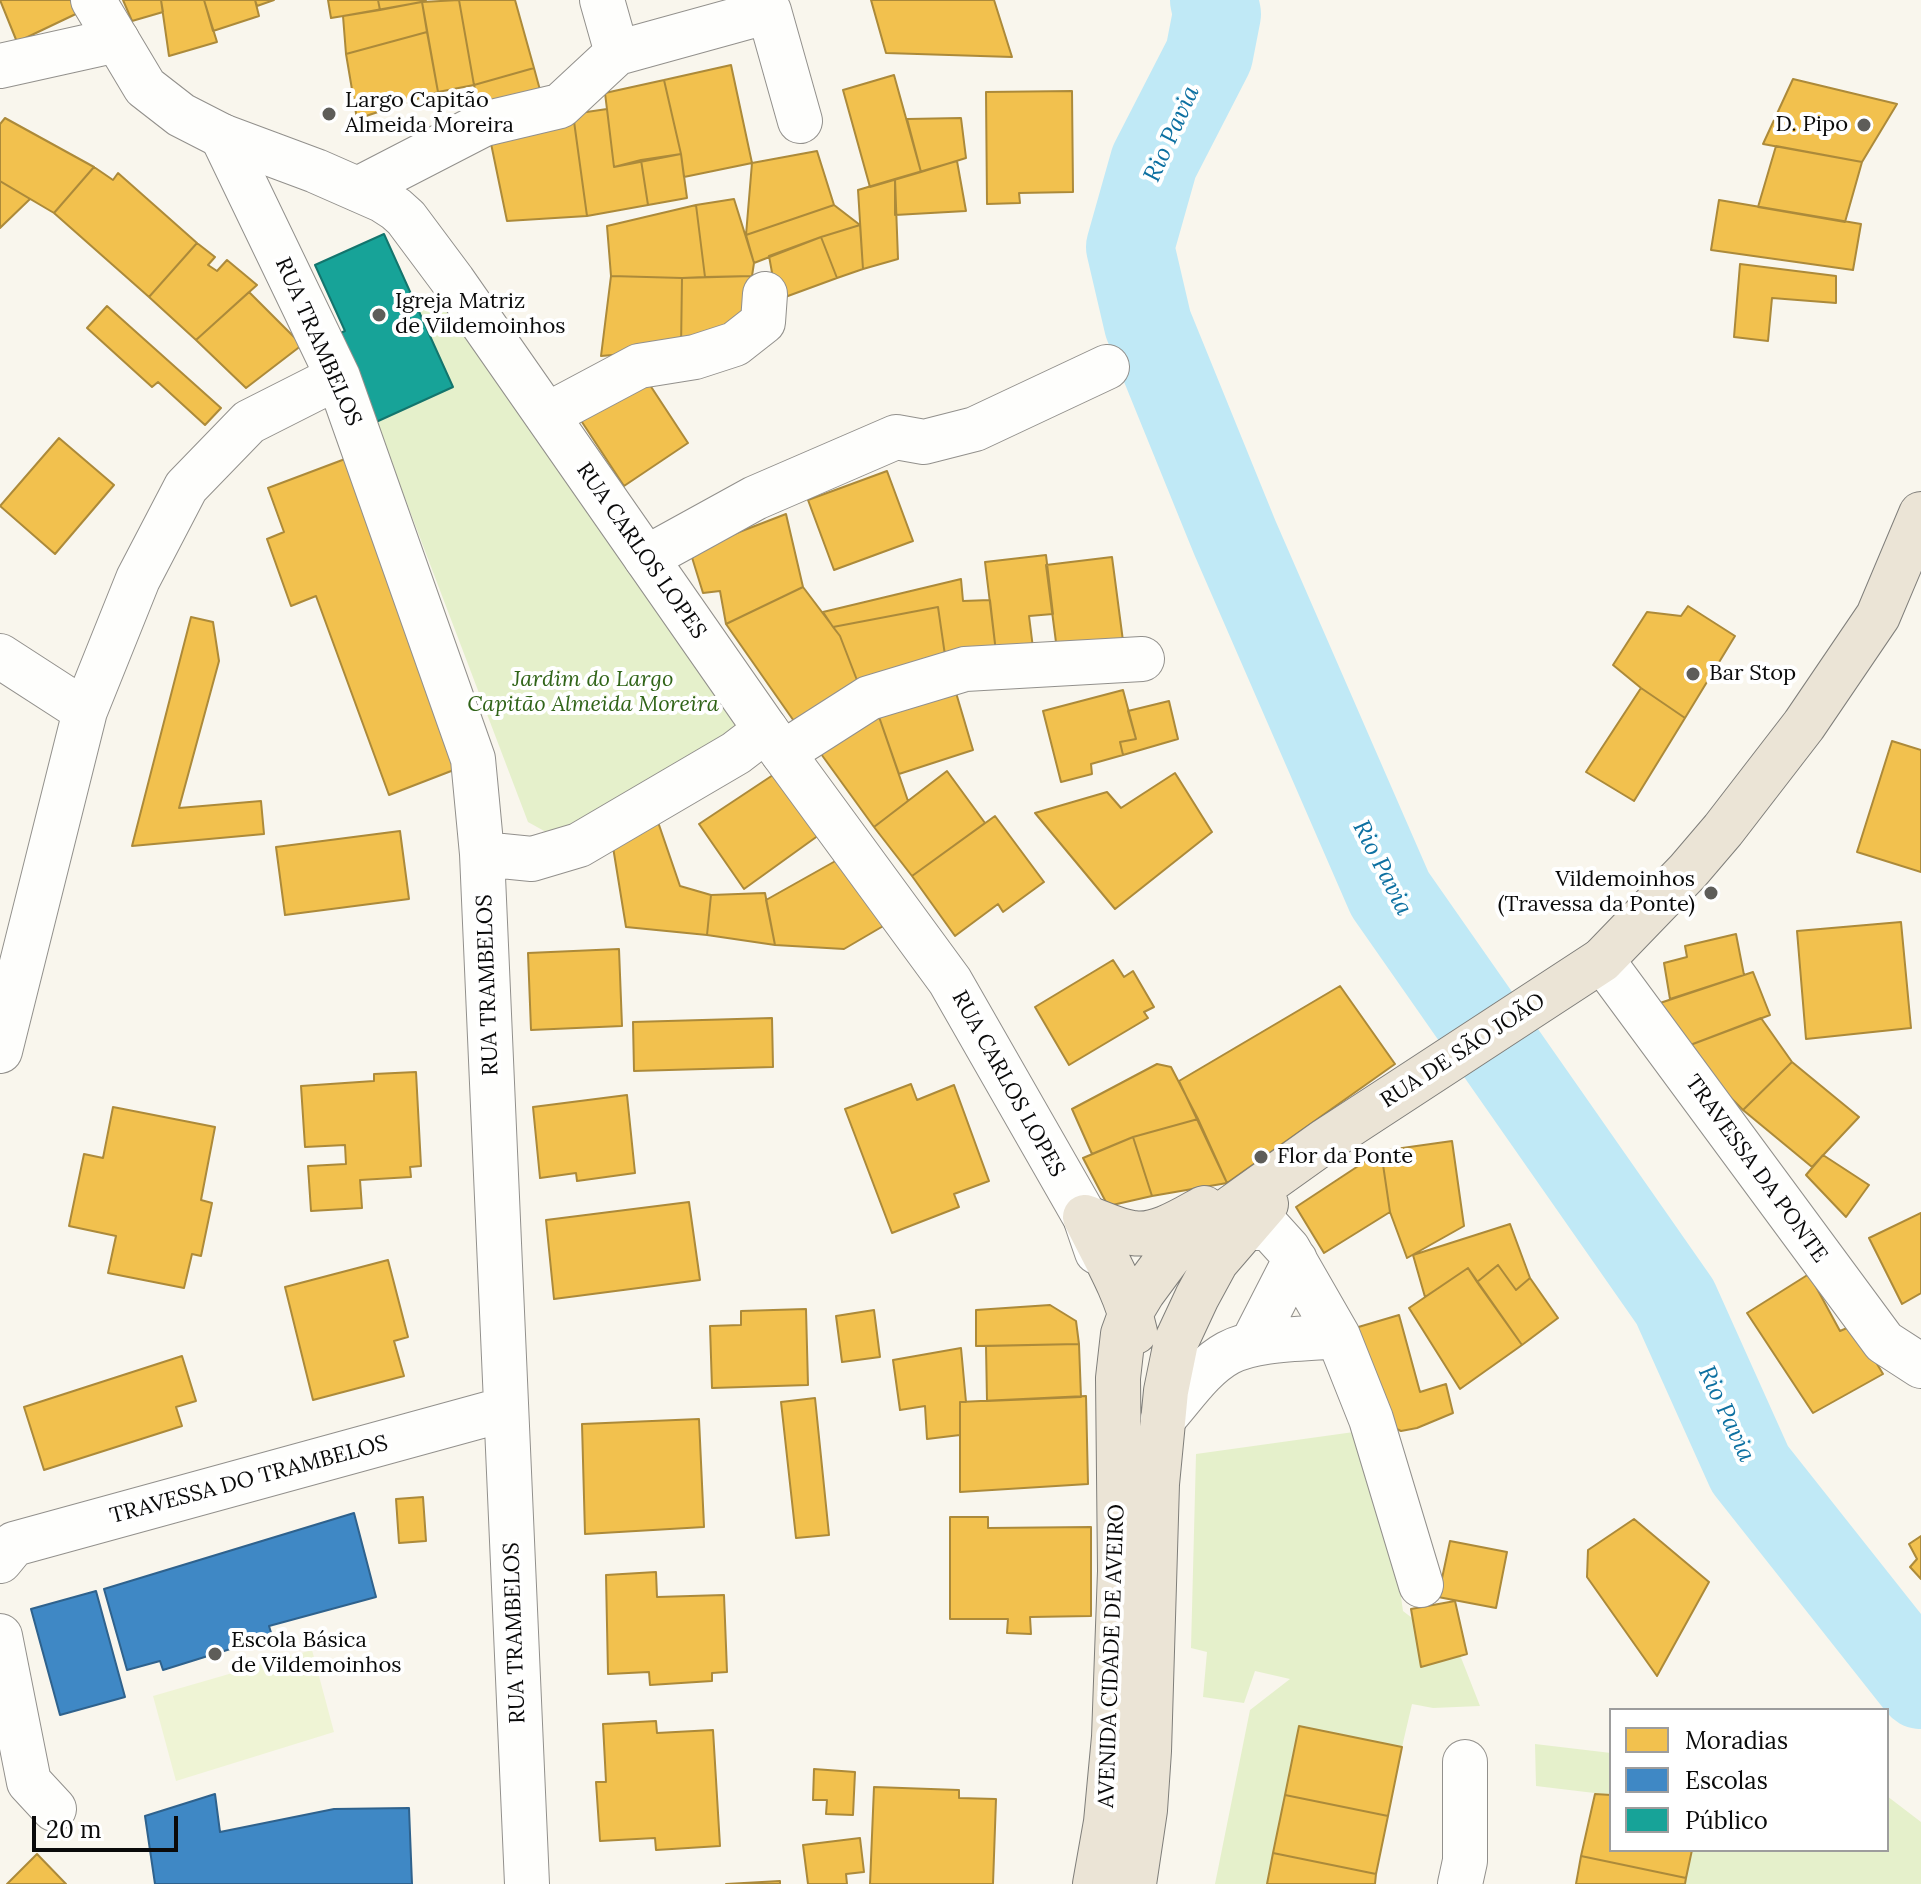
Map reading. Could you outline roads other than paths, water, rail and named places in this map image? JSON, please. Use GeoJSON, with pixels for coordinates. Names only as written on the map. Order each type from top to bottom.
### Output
{"type":"FeatureCollection","features":[{"type":"Feature","properties":{"kind":"main road","name":"RUA DE SÃO JOÃO"},"geometry":{"type":"LineString","coordinates":[[1325,1141],[1587,970],[1688,871],[1804,725],[1878,616],[1921,514]]}},
{"type":"Feature","properties":{"kind":"main road"},"geometry":{"type":"LineString","coordinates":[[1085,1217],[1135,1234],[1156,1231],[1325,1141]]}},
{"type":"Feature","properties":{"kind":"main road","name":"AVENIDA CIDADE DE AVEIRO"},"geometry":{"type":"LineString","coordinates":[[1134,1884],[1145,1810],[1149,1751],[1157,1484],[1166,1391],[1176,1342],[1216,1262],[1325,1141]]}},
{"type":"Feature","properties":{"kind":"main road","name":"AVENIDA CIDADE DE AVEIRO"},"geometry":{"type":"LineString","coordinates":[[1095,1884],[1106,1822],[1114,1737],[1120,1571],[1118,1378],[1123,1334],[1143,1292],[1174,1250],[1325,1141]]}},
{"type":"Feature","properties":{"kind":"main road","name":"AVENIDA CIDADE DE AVEIRO"},"geometry":{"type":"LineString","coordinates":[[1085,1217],[1131,1312],[1157,1484]]}},
{"type":"Feature","properties":{"kind":"street","name":"RUA CARLOS LOPES"},"geometry":{"type":"LineString","coordinates":[[93,0],[145,87],[181,115],[222,136],[358,189],[389,204],[406,218],[775,742],[950,981],[1085,1217]]}},
{"type":"Feature","properties":{"kind":"street"},"geometry":{"type":"LineString","coordinates":[[602,0],[617,53]]}},
{"type":"Feature","properties":{"kind":"street"},"geometry":{"type":"LineString","coordinates":[[358,189],[484,124],[560,106],[617,53],[774,6],[800,121]]}},
{"type":"Feature","properties":{"kind":"street"},"geometry":{"type":"LineString","coordinates":[[0,66],[117,40]]}},
{"type":"Feature","properties":{"kind":"street","name":"RUA TRAMBELOS"},"geometry":{"type":"LineString","coordinates":[[222,136],[338,377],[473,759],[482,854],[527,1884]]}},
{"type":"Feature","properties":{"kind":"street"},"geometry":{"type":"LineString","coordinates":[[547,415],[639,366],[695,357],[735,344],[763,322],[765,294]]}},
{"type":"Feature","properties":{"kind":"street"},"geometry":{"type":"LineString","coordinates":[[646,558],[755,498],[896,437],[924,442],[975,429],[1107,367]]}},
{"type":"Feature","properties":{"kind":"street"},"geometry":{"type":"LineString","coordinates":[[0,1051],[85,711],[138,579],[186,487],[249,422],[338,377]]}},
{"type":"Feature","properties":{"kind":"street"},"geometry":{"type":"LineString","coordinates":[[0,656],[85,711]]}},
{"type":"Feature","properties":{"kind":"street"},"geometry":{"type":"LineString","coordinates":[[482,854],[532,859],[579,845],[736,753],[775,742],[869,698],[965,669],[1142,659]]}},
{"type":"Feature","properties":{"kind":"street","name":"TRAVESSA DA PONTE"},"geometry":{"type":"LineString","coordinates":[[1587,970],[1884,1342],[1921,1366]]}},
{"type":"Feature","properties":{"kind":"street","name":"AVENIDA CIDADE DE AVEIRO"},"geometry":{"type":"LineString","coordinates":[[1085,1217],[1097,1252],[1108,1304],[1118,1378]]}},
{"type":"Feature","properties":{"kind":"street"},"geometry":{"type":"LineString","coordinates":[[1244,1228],[1269,1228],[1288,1249],[1338,1336],[1371,1419],[1421,1585]]}},
{"type":"Feature","properties":{"kind":"street"},"geometry":{"type":"LineString","coordinates":[[1252,1344],[1295,1260]]}},
{"type":"Feature","properties":{"kind":"street"},"geometry":{"type":"LineString","coordinates":[[1163,1419],[1209,1366],[1229,1352],[1252,1344],[1338,1336]]}},
{"type":"Feature","properties":{"kind":"street","name":"TRAVESSA DO TRAMBELOS"},"geometry":{"type":"LineString","coordinates":[[0,1561],[14,1544],[506,1409]]}},
{"type":"Feature","properties":{"kind":"street"},"geometry":{"type":"LineString","coordinates":[[0,1636],[29,1782],[54,1809]]}},
{"type":"Feature","properties":{"kind":"street"},"geometry":{"type":"LineString","coordinates":[[1460,1884],[1465,1861],[1465,1762]]}},
{"type":"Feature","properties":{"kind":"waterway","name":"Rio Pavia"},"geometry":{"type":"LineString","coordinates":[[1214,0],[1217,14],[1209,55],[1154,162],[1130,247],[1148,324],[1235,538],[1390,894],[1675,1302],[1750,1469],[1921,1685]]}},
{"type":"Feature","properties":{"kind":"place","name":"Largo Capitão Almeida Moreira"},"geometry":{"type":"Point","coordinates":[329,114]}},
{"type":"Feature","properties":{"kind":"place","name":"D. Pipo"},"geometry":{"type":"Point","coordinates":[1864,125]}},
{"type":"Feature","properties":{"kind":"place","name":"Igreja Matriz de Vildemoinhos"},"geometry":{"type":"Point","coordinates":[379,315]}},
{"type":"Feature","properties":{"kind":"place","name":"Bar Stop"},"geometry":{"type":"Point","coordinates":[1693,674]}},
{"type":"Feature","properties":{"kind":"place","name":"Vildemoinhos (Travessa da Ponte)"},"geometry":{"type":"Point","coordinates":[1711,893]}},
{"type":"Feature","properties":{"kind":"place","name":"Flor da Ponte"},"geometry":{"type":"Point","coordinates":[1261,1157]}},
{"type":"Feature","properties":{"kind":"place","name":"Escola Básica de Vildemoinhos"},"geometry":{"type":"Point","coordinates":[215,1654]}},
{"type":"Feature","properties":{"kind":"park label","name":"Jardim do Largo Capitão Almeida Moreira"},"geometry":{"type":"Point","coordinates":[593,692]}}]}
